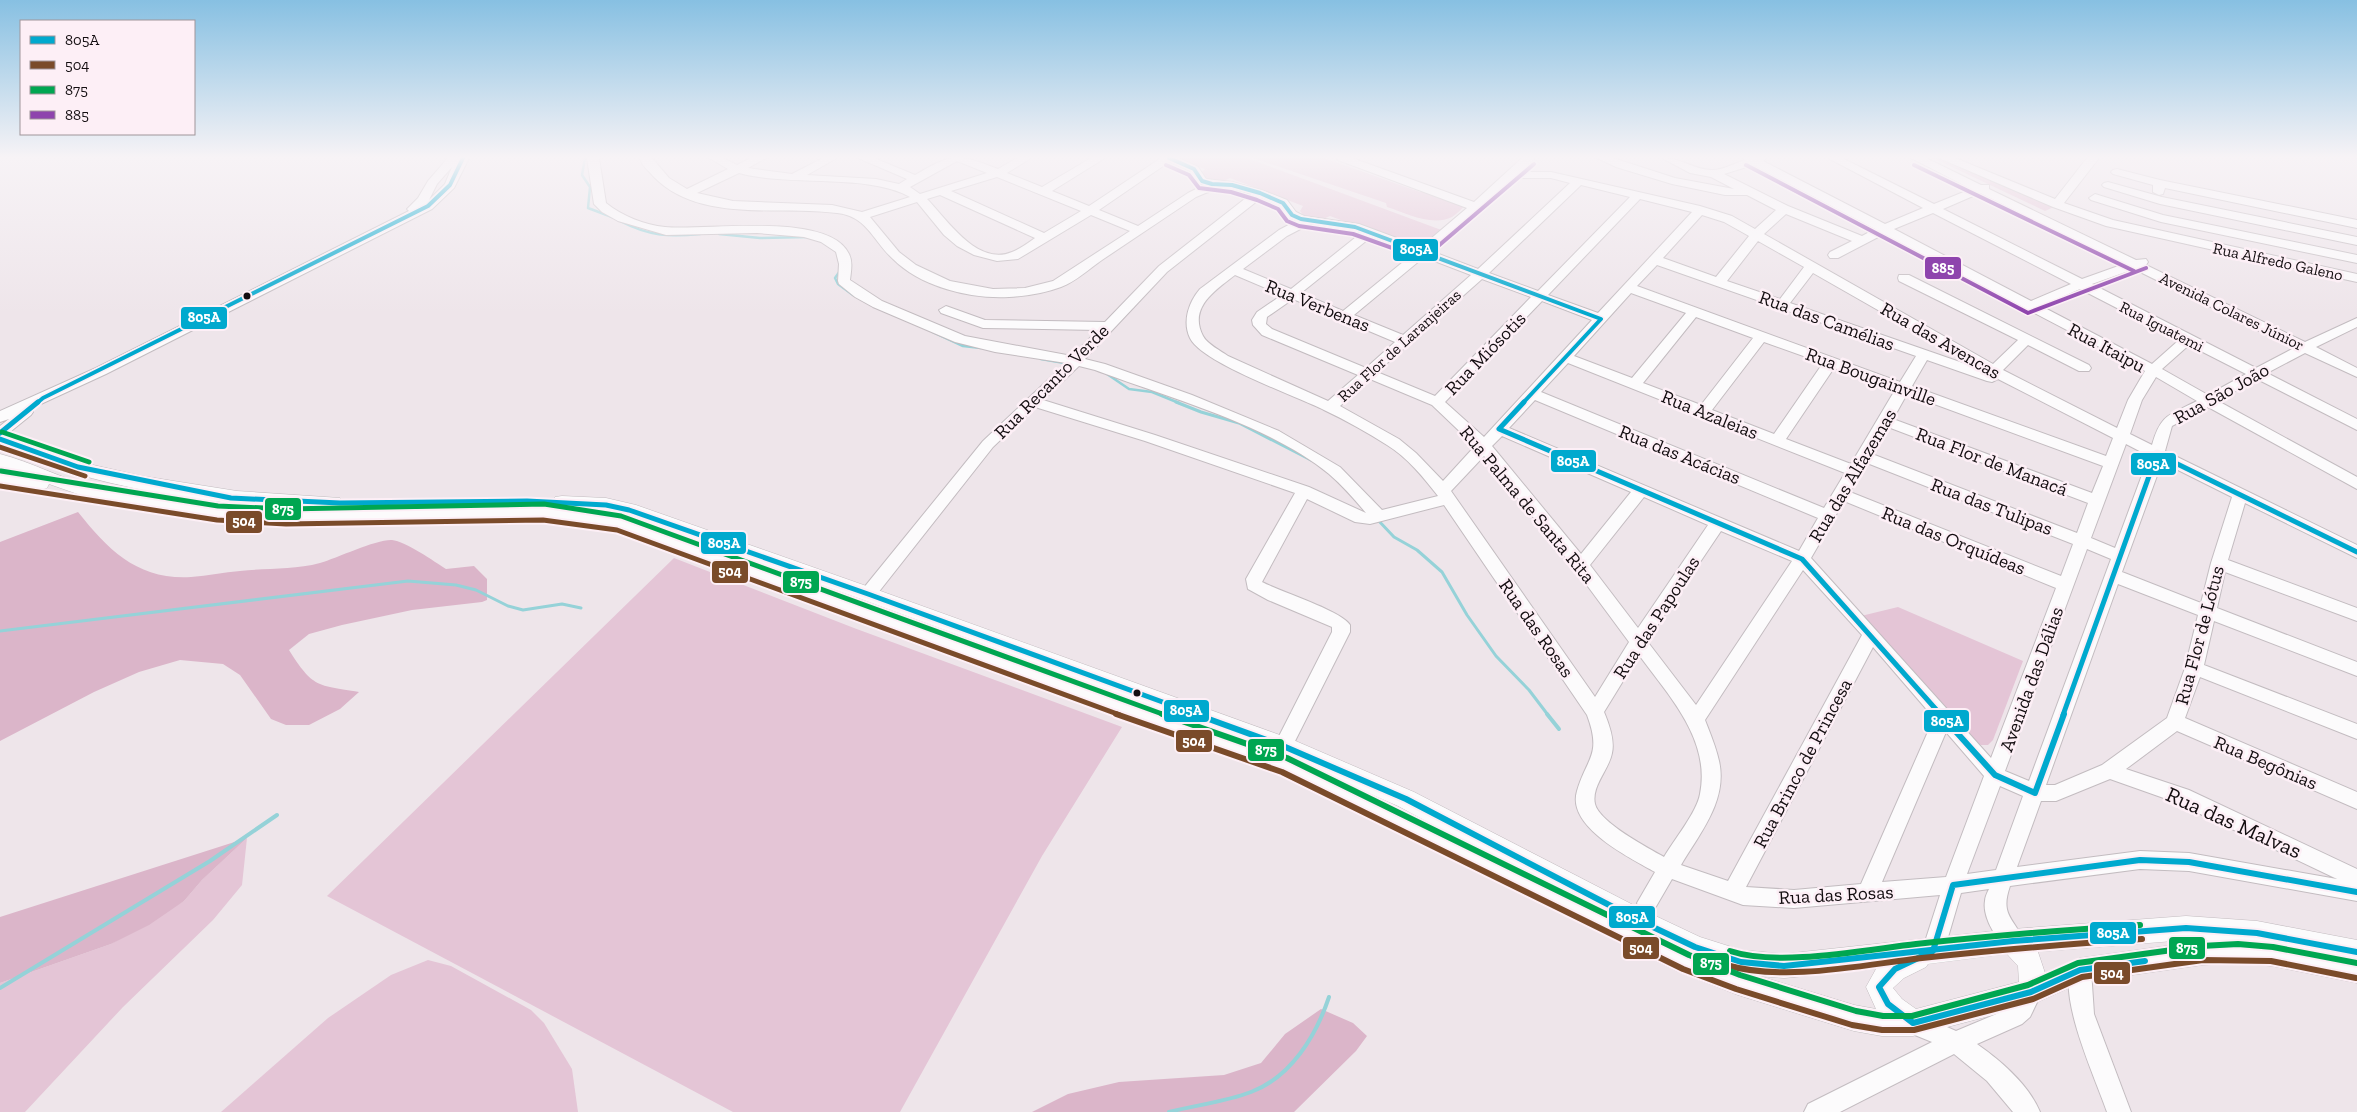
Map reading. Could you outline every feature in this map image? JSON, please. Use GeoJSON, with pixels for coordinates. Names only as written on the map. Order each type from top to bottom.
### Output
{"type":"FeatureCollection","features":[{"type":"Feature","properties":{"kind":"main road"},"geometry":{"type":"LineString","coordinates":[[0,439],[78,467],[231,498],[298,503],[527,501],[606,505],[629,510],[868,594],[1283,746],[1406,799],[1636,919],[1695,947],[1741,962],[1784,966],[1933,951],[2013,940],[2043,940],[2186,928],[2218,928],[2257,933],[2357,952]]}},
{"type":"Feature","properties":{"kind":"main road"},"geometry":{"type":"LineString","coordinates":[[0,460],[89,492]]}},
{"type":"Feature","properties":{"kind":"main road"},"geometry":{"type":"LineString","coordinates":[[0,478],[217,513],[286,518],[544,512],[619,523],[1285,765],[1686,962],[1738,982],[1854,1018],[1882,1023],[1913,1023],[2031,992],[2080,970],[2202,953],[2238,951],[2272,954],[2357,971]]}},
{"type":"Feature","properties":{"kind":"main road"},"geometry":{"type":"LineString","coordinates":[[2013,940],[2031,963],[2034,974],[2031,992]]}},
{"type":"Feature","properties":{"kind":"main road"},"geometry":{"type":"LineString","coordinates":[[1913,1023],[1892,1008],[1882,997],[1879,988],[1884,976],[1892,969],[1933,951]]}},
{"type":"Feature","properties":{"kind":"street"},"geometry":{"type":"LineString","coordinates":[[387,228],[412,210]]}},
{"type":"Feature","properties":{"kind":"street"},"geometry":{"type":"LineString","coordinates":[[0,417],[43,398],[421,210]]}},
{"type":"Feature","properties":{"kind":"street"},"geometry":{"type":"LineString","coordinates":[[608,210],[627,220],[666,231],[775,230],[818,237],[839,248],[844,257],[844,281],[863,297],[960,338],[1073,364],[1247,422],[1284,440],[1329,466],[1376,517]]}},
{"type":"Feature","properties":{"kind":"street"},"geometry":{"type":"LineString","coordinates":[[841,210],[860,216],[869,223],[894,255],[912,269],[946,285],[982,294],[1035,291],[1058,284],[1169,210]]}},
{"type":"Feature","properties":{"kind":"street"},"geometry":{"type":"LineString","coordinates":[[860,216],[879,210]]}},
{"type":"Feature","properties":{"kind":"street"},"geometry":{"type":"LineString","coordinates":[[930,210],[958,241],[995,258],[1014,256],[1088,211],[1138,230]]}},
{"type":"Feature","properties":{"kind":"street"},"geometry":{"type":"LineString","coordinates":[[983,210],[1043,237]]}},
{"type":"Feature","properties":{"kind":"street","name":"Rua Recanto Verde"},"geometry":{"type":"LineString","coordinates":[[868,594],[988,444],[1073,364],[1163,269],[1238,210]]}},
{"type":"Feature","properties":{"kind":"street"},"geometry":{"type":"LineString","coordinates":[[1288,210],[1292,215],[1308,220],[1355,226],[1601,319]]}},
{"type":"Feature","properties":{"kind":"street"},"geometry":{"type":"LineString","coordinates":[[1345,316],[1423,252],[1470,210]]}},
{"type":"Feature","properties":{"kind":"street","name":"Rua Flor de Laranjeiras"},"geometry":{"type":"LineString","coordinates":[[1330,408],[1403,340],[1480,274],[1548,210]]}},
{"type":"Feature","properties":{"kind":"street","name":"Rua Miósotis"},"geometry":{"type":"LineString","coordinates":[[1437,402],[1624,210]]}},
{"type":"Feature","properties":{"kind":"street"},"geometry":{"type":"LineString","coordinates":[[1033,402],[1150,438],[1304,491],[1361,518],[1376,517],[1445,495],[1484,446],[1531,393],[1700,210]]}},
{"type":"Feature","properties":{"kind":"street","name":"Rua das Avencas"},"geometry":{"type":"LineString","coordinates":[[1700,210],[1728,219],[1757,234],[2028,390],[2357,552]]}},
{"type":"Feature","properties":{"kind":"street"},"geometry":{"type":"LineString","coordinates":[[1719,282],[1757,234],[1783,210]]}},
{"type":"Feature","properties":{"kind":"street"},"geometry":{"type":"LineString","coordinates":[[1786,210],[1862,240]]}},
{"type":"Feature","properties":{"kind":"street","name":"Rua Itaipu"},"geometry":{"type":"LineString","coordinates":[[1849,210],[2153,370],[2357,484]]}},
{"type":"Feature","properties":{"kind":"street"},"geometry":{"type":"LineString","coordinates":[[1834,255],[1884,229],[1929,210]]}},
{"type":"Feature","properties":{"kind":"street","name":"Rua Iguatemi"},"geometry":{"type":"LineString","coordinates":[[1938,210],[2187,340],[2357,425]]}},
{"type":"Feature","properties":{"kind":"street","name":"Avenida Colares Júnior"},"geometry":{"type":"LineString","coordinates":[[2030,210],[2307,345],[2357,373]]}},
{"type":"Feature","properties":{"kind":"street","name":"Rua Alfredo Galeno"},"geometry":{"type":"LineString","coordinates":[[2074,210],[2110,223],[2357,278]]}},
{"type":"Feature","properties":{"kind":"street"},"geometry":{"type":"LineString","coordinates":[[2134,210],[2160,218],[2357,259]]}},
{"type":"Feature","properties":{"kind":"street"},"geometry":{"type":"LineString","coordinates":[[2158,234],[2160,210]]}},
{"type":"Feature","properties":{"kind":"street"},"geometry":{"type":"LineString","coordinates":[[2208,210],[2357,241]]}},
{"type":"Feature","properties":{"kind":"street"},"geometry":{"type":"LineString","coordinates":[[2289,210],[2357,224]]}},
{"type":"Feature","properties":{"kind":"street"},"geometry":{"type":"LineString","coordinates":[[1283,233],[1292,215]]}},
{"type":"Feature","properties":{"kind":"street"},"geometry":{"type":"LineString","coordinates":[[1234,270],[1283,233],[1308,220]]}},
{"type":"Feature","properties":{"kind":"street","name":"Rua Palma de Santa Rita"},"geometry":{"type":"LineString","coordinates":[[1370,232],[1292,294],[1262,315],[1259,320],[1260,325],[1267,332],[1437,402],[1484,446],[1581,565],[1696,718],[1710,762],[1710,794],[1647,903]]}},
{"type":"Feature","properties":{"kind":"street","name":"Rua das Camélias"},"geometry":{"type":"LineString","coordinates":[[1655,260],[1923,355],[2028,390]]}},
{"type":"Feature","properties":{"kind":"street"},"geometry":{"type":"LineString","coordinates":[[2030,306],[2081,284],[2140,263]]}},
{"type":"Feature","properties":{"kind":"street"},"geometry":{"type":"LineString","coordinates":[[1783,304],[1811,266]]}},
{"type":"Feature","properties":{"kind":"street","name":"Rua Verbenas"},"geometry":{"type":"LineString","coordinates":[[1234,270],[1403,340]]}},
{"type":"Feature","properties":{"kind":"street","name":"Rua das Rosas"},"geometry":{"type":"LineString","coordinates":[[1234,270],[1204,292],[1196,301],[1193,321],[1197,338],[1223,359],[1330,408],[1394,442],[1411,456],[1445,495],[1596,712],[1601,728],[1603,753],[1586,792],[1585,803],[1590,817],[1623,844],[1668,869],[1732,893],[1794,900],[1953,885],[2140,860],[2188,862],[2357,892]]}},
{"type":"Feature","properties":{"kind":"street"},"geometry":{"type":"LineString","coordinates":[[1904,278],[2084,368]]}},
{"type":"Feature","properties":{"kind":"street","name":"Rua Bougainville"},"geometry":{"type":"LineString","coordinates":[[1630,288],[2112,464]]}},
{"type":"Feature","properties":{"kind":"street"},"geometry":{"type":"LineString","coordinates":[[946,310],[983,324],[1107,326]]}},
{"type":"Feature","properties":{"kind":"street"},"geometry":{"type":"LineString","coordinates":[[1635,384],[1694,311]]}},
{"type":"Feature","properties":{"kind":"street","name":"Rua São João"},"geometry":{"type":"LineString","coordinates":[[2158,454],[2165,425],[2307,345],[2357,322]]}},
{"type":"Feature","properties":{"kind":"street"},"geometry":{"type":"LineString","coordinates":[[1704,411],[1761,336]]}},
{"type":"Feature","properties":{"kind":"street"},"geometry":{"type":"LineString","coordinates":[[1994,371],[2028,339]]}},
{"type":"Feature","properties":{"kind":"street","name":"Avenida das Dálias"},"geometry":{"type":"LineString","coordinates":[[1933,951],[1953,885],[2135,400],[2153,370],[2187,340]]}},
{"type":"Feature","properties":{"kind":"street","name":"Avenida Colares Júnior"},"geometry":{"type":"LineString","coordinates":[[2307,345],[2357,366]]}},
{"type":"Feature","properties":{"kind":"street"},"geometry":{"type":"LineString","coordinates":[[1948,363],[1960,350]]}},
{"type":"Feature","properties":{"kind":"street","name":"Rua das Alfazemas"},"geometry":{"type":"LineString","coordinates":[[1696,718],[1802,559],[1923,355]]}},
{"type":"Feature","properties":{"kind":"street","name":"Rua Azaleias"},"geometry":{"type":"LineString","coordinates":[[1565,357],[1855,471]]}},
{"type":"Feature","properties":{"kind":"street"},"geometry":{"type":"LineString","coordinates":[[1777,441],[1832,361]]}},
{"type":"Feature","properties":{"kind":"street","name":"Rua das Acácias"},"geometry":{"type":"LineString","coordinates":[[1531,393],[1828,516]]}},
{"type":"Feature","properties":{"kind":"street"},"geometry":{"type":"LineString","coordinates":[[0,432],[43,398]]}},
{"type":"Feature","properties":{"kind":"street","name":"Rua Flor de Manacá"},"geometry":{"type":"LineString","coordinates":[[1885,421],[2098,501]]}},
{"type":"Feature","properties":{"kind":"street"},"geometry":{"type":"LineString","coordinates":[[1499,429],[1802,559],[1995,775]]}},
{"type":"Feature","properties":{"kind":"street"},"geometry":{"type":"LineString","coordinates":[[2013,940],[1998,920],[1994,910],[1995,900],[2112,575],[2158,454]]}},
{"type":"Feature","properties":{"kind":"street","name":"Rua das Tulipas"},"geometry":{"type":"LineString","coordinates":[[1864,456],[2120,556]]}},
{"type":"Feature","properties":{"kind":"street"},"geometry":{"type":"LineString","coordinates":[[1581,565],[1641,490]]}},
{"type":"Feature","properties":{"kind":"street"},"geometry":{"type":"LineString","coordinates":[[1283,746],[1341,632],[1341,625],[1336,620],[1274,596],[1254,585],[1254,579],[1304,491]]}},
{"type":"Feature","properties":{"kind":"street","name":"Rua das Orquídeas"},"geometry":{"type":"LineString","coordinates":[[1841,494],[2066,585]]}},
{"type":"Feature","properties":{"kind":"street","name":"Rua Flor de Lótus"},"geometry":{"type":"LineString","coordinates":[[1995,775],[2035,793],[2056,793],[2109,771],[2175,722],[2194,668],[2219,563],[2240,495]]}},
{"type":"Feature","properties":{"kind":"street","name":"Rua das Papoulas"},"geometry":{"type":"LineString","coordinates":[[1596,712],[1638,641],[1718,523]]}},
{"type":"Feature","properties":{"kind":"street"},"geometry":{"type":"LineString","coordinates":[[2219,563],[2357,615]]}},
{"type":"Feature","properties":{"kind":"street"},"geometry":{"type":"LineString","coordinates":[[2112,575],[2209,611],[2357,670]]}},
{"type":"Feature","properties":{"kind":"street","name":"Rua Brinco de Princesa"},"geometry":{"type":"LineString","coordinates":[[1732,893],[1871,634]]}},
{"type":"Feature","properties":{"kind":"street"},"geometry":{"type":"LineString","coordinates":[[2194,668],[2357,732]]}},
{"type":"Feature","properties":{"kind":"street"},"geometry":{"type":"LineString","coordinates":[[1866,893],[1944,716]]}},
{"type":"Feature","properties":{"kind":"street","name":"Rua Begônias"},"geometry":{"type":"LineString","coordinates":[[2175,722],[2357,801]]}},
{"type":"Feature","properties":{"kind":"street","name":"Rua das Malvas"},"geometry":{"type":"LineString","coordinates":[[2109,771],[2182,796],[2357,879]]}},
{"type":"Feature","properties":{"kind":"street"},"geometry":{"type":"LineString","coordinates":[[2080,970],[2083,1014],[2119,1112]]}},
{"type":"Feature","properties":{"kind":"street"},"geometry":{"type":"LineString","coordinates":[[1816,1112],[1956,1042],[2014,1017],[2022,1010],[2031,992]]}},
{"type":"Feature","properties":{"kind":"street"},"geometry":{"type":"LineString","coordinates":[[1913,1023],[1956,1042],[1997,1074],[2028,1112]]}},
{"type":"Feature","properties":{"kind":"shaded area"},"geometry":{"type":"Polygon","coordinates":[[[1387,210],[1444,231],[1421,250],[1330,216],[1323,219],[1305,217],[1300,211],[1387,210]]]}},
{"type":"Feature","properties":{"kind":"shaded area"},"geometry":{"type":"Polygon","coordinates":[[[1395,210],[1461,210],[1454,216],[1444,220],[1419,218],[1395,210]]]}},
{"type":"Feature","properties":{"kind":"shaded area"},"geometry":{"type":"Polygon","coordinates":[[[78,512],[113,550],[140,568],[155,574],[172,577],[191,577],[300,567],[320,563],[377,542],[392,540],[412,548],[446,569],[474,566],[487,579],[487,600],[412,610],[309,634],[289,650],[304,672],[317,683],[325,686],[359,692],[340,709],[309,725],[286,725],[271,719],[240,675],[223,664],[180,660],[139,672],[94,692],[0,741],[0,542],[78,512]]]}},
{"type":"Feature","properties":{"kind":"shaded area"},"geometry":{"type":"Polygon","coordinates":[[[674,558],[854,628],[1122,727],[1042,856],[900,1112],[733,1112],[327,896],[674,558]]]}},
{"type":"Feature","properties":{"kind":"shaded area"},"geometry":{"type":"Polygon","coordinates":[[[1898,607],[2023,661],[1993,740],[1988,745],[1981,745],[1972,741],[1861,616],[1898,607]]]}},
{"type":"Feature","properties":{"kind":"shaded area"},"geometry":{"type":"Polygon","coordinates":[[[247,838],[242,885],[213,920],[123,1007],[25,1112],[0,1112],[0,983],[111,944],[184,901],[202,880],[247,838]]]}},
{"type":"Feature","properties":{"kind":"shaded area"},"geometry":{"type":"Polygon","coordinates":[[[247,838],[202,880],[184,901],[149,925],[111,944],[0,983],[0,917],[247,838]]]}},
{"type":"Feature","properties":{"kind":"shaded area"},"geometry":{"type":"Polygon","coordinates":[[[428,960],[451,966],[531,1010],[544,1023],[572,1069],[578,1112],[221,1112],[328,1018],[391,975],[428,960]]]}},
{"type":"Feature","properties":{"kind":"shaded area"},"geometry":{"type":"Polygon","coordinates":[[[1321,1009],[1353,1023],[1367,1036],[1356,1051],[1294,1112],[1032,1112],[1068,1094],[1119,1082],[1224,1075],[1261,1063],[1285,1034],[1321,1009]]]}},
{"type":"Feature","properties":{"kind":"waterway"},"geometry":{"type":"LineString","coordinates":[[593,210],[612,217]]}},
{"type":"Feature","properties":{"kind":"waterway"},"geometry":{"type":"LineString","coordinates":[[620,221],[640,230],[659,234],[700,234]]}},
{"type":"Feature","properties":{"kind":"waterway"},"geometry":{"type":"LineString","coordinates":[[719,234],[760,238],[807,237]]}},
{"type":"Feature","properties":{"kind":"waterway"},"geometry":{"type":"LineString","coordinates":[[840,271],[835,278],[838,284],[853,295]]}},
{"type":"Feature","properties":{"kind":"waterway"},"geometry":{"type":"LineString","coordinates":[[933,332],[963,346],[981,348]]}},
{"type":"Feature","properties":{"kind":"waterway"},"geometry":{"type":"LineString","coordinates":[[1041,359],[1070,364]]}},
{"type":"Feature","properties":{"kind":"waterway"},"geometry":{"type":"LineString","coordinates":[[1107,374],[1129,389],[1152,392],[1179,403]]}},
{"type":"Feature","properties":{"kind":"waterway"},"geometry":{"type":"LineString","coordinates":[[1176,402],[1201,412],[1239,423],[1311,460]]}},
{"type":"Feature","properties":{"kind":"waterway"},"geometry":{"type":"LineString","coordinates":[[1377,519],[1394,537],[1417,550],[1442,572],[1467,615],[1496,656],[1529,690],[1548,715]]}},
{"type":"Feature","properties":{"kind":"waterway"},"geometry":{"type":"LineString","coordinates":[[0,631],[408,581],[456,585],[476,590],[508,606],[523,610],[562,604],[581,608]]}},
{"type":"Feature","properties":{"kind":"waterway"},"geometry":{"type":"LineString","coordinates":[[1547,714],[1559,729]]}},
{"type":"Feature","properties":{"kind":"waterway"},"geometry":{"type":"LineString","coordinates":[[0,988],[210,861],[277,815]]}},
{"type":"Feature","properties":{"kind":"waterway"},"geometry":{"type":"LineString","coordinates":[[1169,1112],[1221,1101],[1251,1092],[1278,1076],[1300,1054],[1317,1026],[1329,997]]}},
{"type":"Feature","properties":{"kind":"transit line","name":"805A"},"geometry":{"type":"LineString","coordinates":[[0,433],[43,398],[420,210]]}},
{"type":"Feature","properties":{"kind":"transit line","name":"885"},"geometry":{"type":"LineString","coordinates":[[1279,210],[1287,221],[1299,226],[1353,234],[1423,259],[1480,210]]}},
{"type":"Feature","properties":{"kind":"transit line","name":"805A"},"geometry":{"type":"LineString","coordinates":[[1288,210],[1292,215],[1301,219],[1355,227],[1601,319],[1499,429],[1802,559],[1995,775],[2035,793],[2157,454],[2357,552]]}},
{"type":"Feature","properties":{"kind":"transit line","name":"885"},"geometry":{"type":"LineString","coordinates":[[1832,210],[2028,313],[2146,268]]}},
{"type":"Feature","properties":{"kind":"transit line","name":"885"},"geometry":{"type":"LineString","coordinates":[[2007,210],[2134,271]]}},
{"type":"Feature","properties":{"kind":"transit line","name":"875"},"geometry":{"type":"LineString","coordinates":[[2,432],[89,462]]}},
{"type":"Feature","properties":{"kind":"transit line","name":"805A"},"geometry":{"type":"LineString","coordinates":[[0,439],[78,467],[231,498],[340,503],[527,501],[606,505],[629,510],[868,594],[1283,746],[1406,799],[1636,919],[1695,947],[1741,962],[1784,966],[2013,941],[2186,928],[2257,933],[2357,952]]}},
{"type":"Feature","properties":{"kind":"transit line","name":"504"},"geometry":{"type":"LineString","coordinates":[[0,447],[85,476]]}},
{"type":"Feature","properties":{"kind":"transit line","name":"875"},"geometry":{"type":"LineString","coordinates":[[1,471],[218,506],[286,509],[544,504],[621,516],[1109,695],[1287,758],[1689,955],[1740,975],[1856,1011],[1883,1016],[1912,1016],[2028,985],[2078,963],[2201,946],[2238,944],[2273,947],[2357,963]]}},
{"type":"Feature","properties":{"kind":"transit line","name":"504"},"geometry":{"type":"LineString","coordinates":[[0,486],[217,520],[286,524],[543,520],[617,530],[1103,709],[1282,772],[1683,969],[1736,989],[1852,1025],[1882,1030],[1914,1030],[2033,999],[2082,977],[2203,960],[2238,959],[2271,961],[2356,978]]}},
{"type":"Feature","properties":{"kind":"transit line","name":"805A"},"geometry":{"type":"LineString","coordinates":[[2145,961],[2080,970],[2031,992],[1913,1023],[1888,1004],[1879,987],[1895,969],[1933,951],[1953,885],[2140,860],[2189,862],[2357,892]]}},
{"type":"Feature","properties":{"kind":"transit line","name":"875"},"geometry":{"type":"LineString","coordinates":[[1730,951],[1742,955],[1784,958],[2012,934],[2140,925]]}},
{"type":"Feature","properties":{"kind":"transit line","name":"504"},"geometry":{"type":"LineString","coordinates":[[1726,965],[1740,969],[1785,973],[2014,948],[2142,939]]}}]}
